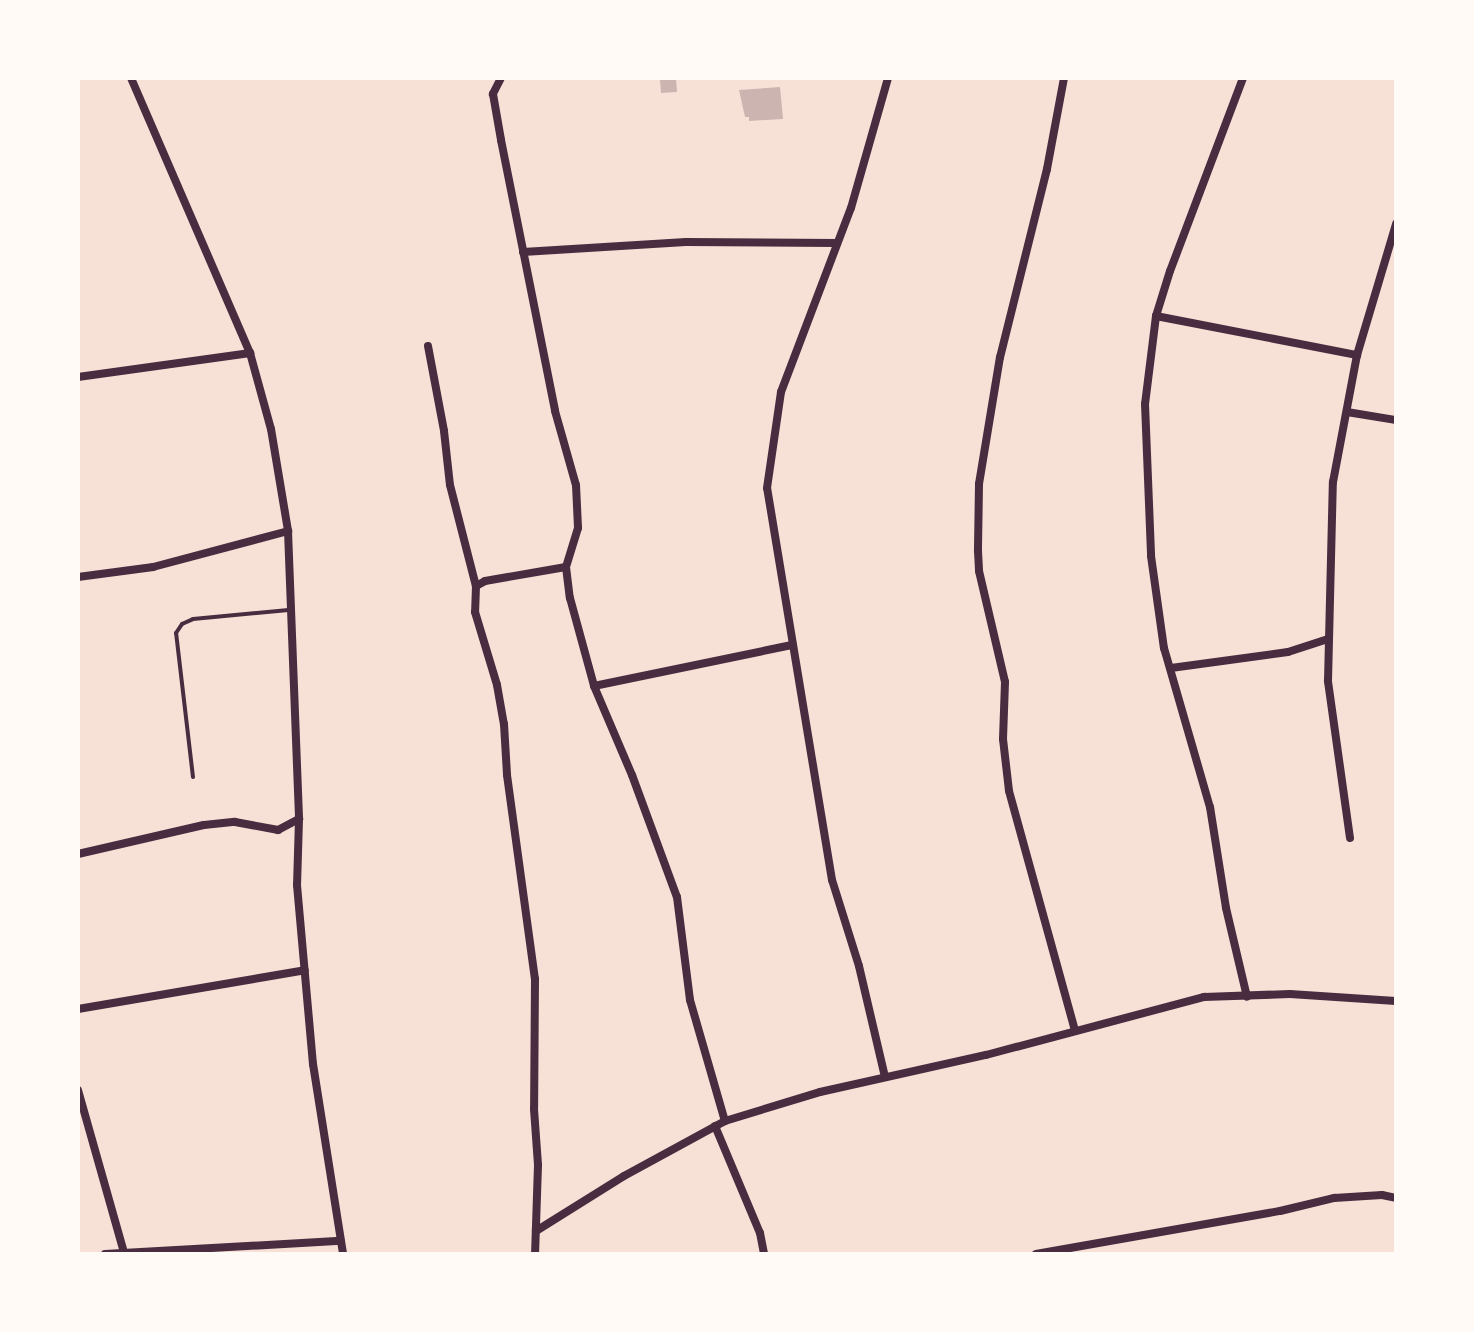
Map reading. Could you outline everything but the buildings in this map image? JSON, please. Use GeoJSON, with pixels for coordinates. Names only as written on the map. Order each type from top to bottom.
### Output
{"type":"FeatureCollection","features":[{"type":"Feature","properties":{"kind":"street"},"geometry":{"type":"LineString","coordinates":[[131,78],[250,353],[271,429],[288,531],[299,819],[297,885],[313,1064],[343,1254]]}},
{"type":"Feature","properties":{"kind":"street"},"geometry":{"type":"LineString","coordinates":[[501,78],[493,94],[555,411],[576,485],[578,528],[566,567],[570,598],[594,686],[632,775],[677,897],[690,1000],[725,1121]]}},
{"type":"Feature","properties":{"kind":"street"},"geometry":{"type":"LineString","coordinates":[[885,1077],[859,966],[832,880],[767,488],[781,392],[837,243],[888,78]]}},
{"type":"Feature","properties":{"kind":"street"},"geometry":{"type":"LineString","coordinates":[[1064,78],[1047,169],[1000,357],[979,484],[978,551],[979,571],[1005,682],[1003,739],[1009,791],[1075,1030]]}},
{"type":"Feature","properties":{"kind":"street"},"geometry":{"type":"LineString","coordinates":[[1243,78],[1156,316],[1145,404],[1151,556],[1164,648],[1210,807],[1226,908],[1247,997]]}},
{"type":"Feature","properties":{"kind":"street"},"geometry":{"type":"LineString","coordinates":[[1350,838],[1328,681],[1333,482],[1357,355],[1396,224]]}},
{"type":"Feature","properties":{"kind":"street"},"geometry":{"type":"LineString","coordinates":[[523,252],[686,242],[837,243]]}},
{"type":"Feature","properties":{"kind":"street"},"geometry":{"type":"LineString","coordinates":[[1385,263],[1396,266]]}},
{"type":"Feature","properties":{"kind":"street"},"geometry":{"type":"LineString","coordinates":[[1156,316],[1357,355]]}},
{"type":"Feature","properties":{"kind":"street"},"geometry":{"type":"LineString","coordinates":[[428,346],[444,431],[448,476],[476,586],[475,612],[497,685],[504,724],[507,775],[535,979],[535,1254]]}},
{"type":"Feature","properties":{"kind":"street"},"geometry":{"type":"LineString","coordinates":[[78,377],[250,353]]}},
{"type":"Feature","properties":{"kind":"street"},"geometry":{"type":"LineString","coordinates":[[1347,412],[1396,420]]}},
{"type":"Feature","properties":{"kind":"street"},"geometry":{"type":"LineString","coordinates":[[78,577],[153,567],[288,531]]}},
{"type":"Feature","properties":{"kind":"street"},"geometry":{"type":"LineString","coordinates":[[476,586],[485,581],[566,567]]}},
{"type":"Feature","properties":{"kind":"street"},"geometry":{"type":"LineString","coordinates":[[1171,668],[1288,652],[1328,639]]}},
{"type":"Feature","properties":{"kind":"street"},"geometry":{"type":"LineString","coordinates":[[594,686],[792,645]]}},
{"type":"Feature","properties":{"kind":"street"},"geometry":{"type":"LineString","coordinates":[[78,854],[204,825],[235,822],[278,830],[299,819]]}},
{"type":"Feature","properties":{"kind":"street"},"geometry":{"type":"LineString","coordinates":[[78,1009],[305,970]]}},
{"type":"Feature","properties":{"kind":"street"},"geometry":{"type":"LineString","coordinates":[[536,1231],[624,1176],[725,1121],[885,1077],[1191,999],[1304,994],[1396,1001]]}},
{"type":"Feature","properties":{"kind":"street"},"geometry":{"type":"LineString","coordinates":[[78,1090],[124,1253]]}},
{"type":"Feature","properties":{"kind":"street"},"geometry":{"type":"LineString","coordinates":[[715,1126],[760,1233],[764,1254]]}},
{"type":"Feature","properties":{"kind":"street"},"geometry":{"type":"LineString","coordinates":[[1036,1254],[1280,1211],[1334,1198],[1382,1195],[1396,1198]]}},
{"type":"Feature","properties":{"kind":"street"},"geometry":{"type":"LineString","coordinates":[[105,1254],[192,1252],[341,1241]]}},
{"type":"Feature","properties":{"kind":"lane"},"geometry":{"type":"LineString","coordinates":[[193,777],[176,633],[182,624],[193,619],[292,610]]}}]}
